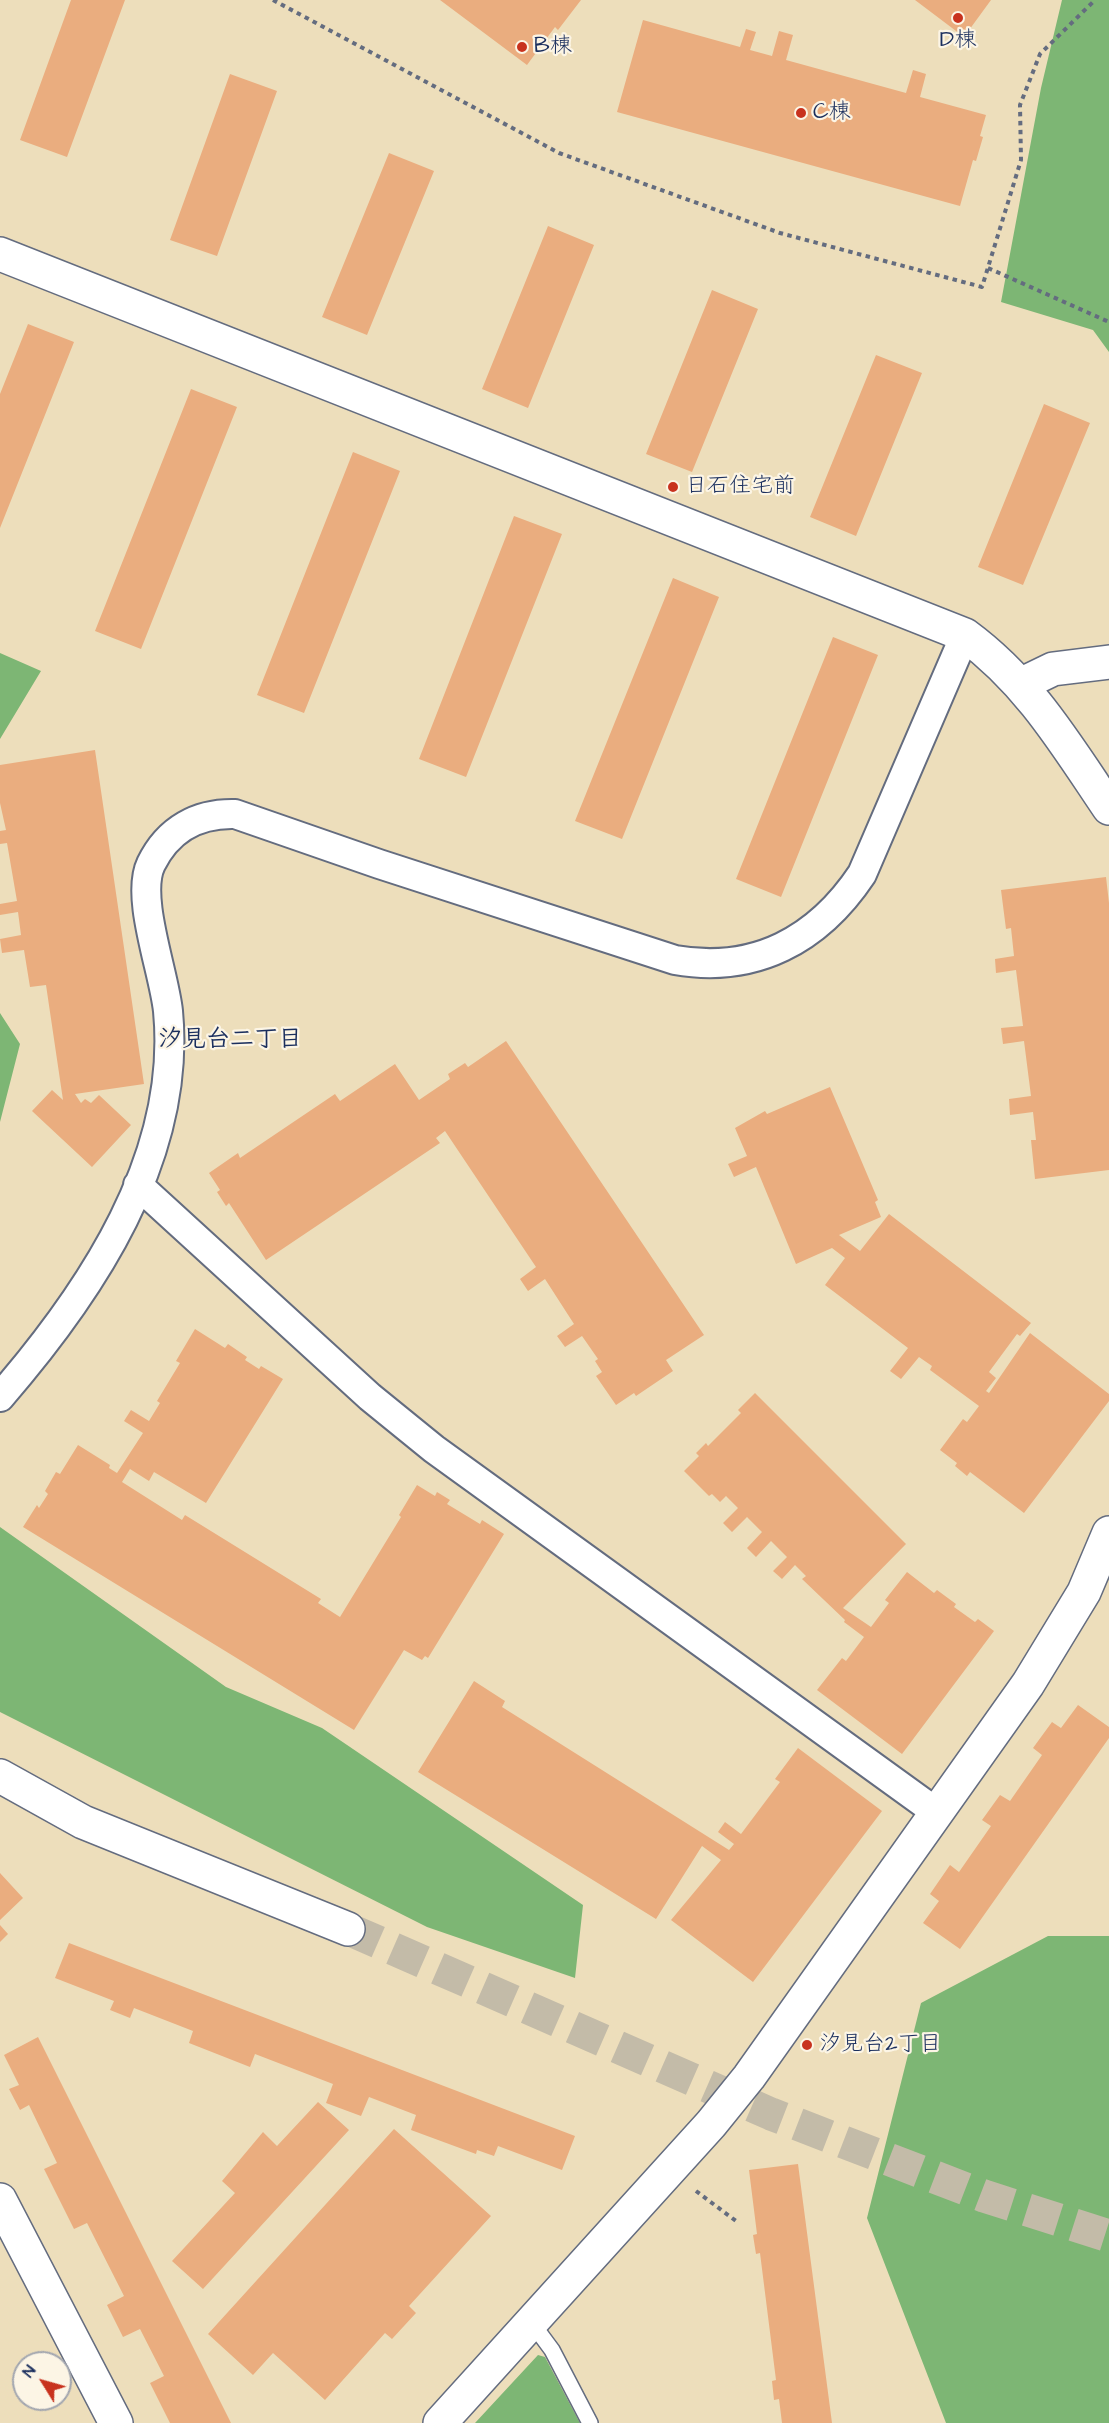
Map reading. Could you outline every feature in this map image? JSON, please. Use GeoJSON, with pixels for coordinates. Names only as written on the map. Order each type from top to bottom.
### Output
{"type":"FeatureCollection","features":[{"type":"Feature","properties":{"kind":"street"},"geometry":{"type":"LineString","coordinates":[[0,254],[965,635],[996,657],[1022,684],[1109,808]]}},
{"type":"Feature","properties":{"kind":"street"},"geometry":{"type":"LineString","coordinates":[[0,1397],[80,1296],[113,1239],[138,1185],[158,1130],[168,1082],[170,1043],[163,977],[144,887],[151,865],[168,838],[188,824],[213,814],[235,814],[379,864],[675,960],[703,965],[751,959],[793,942],[818,926],[845,899],[862,874],[965,635]]}},
{"type":"Feature","properties":{"kind":"street"},"geometry":{"type":"LineString","coordinates":[[1022,684],[1053,669],[1109,662]]}},
{"type":"Feature","properties":{"kind":"street"},"geometry":{"type":"LineString","coordinates":[[138,1185],[370,1397],[434,1449],[936,1812]]}},
{"type":"Feature","properties":{"kind":"street"},"geometry":{"type":"LineString","coordinates":[[440,2423],[711,2124],[750,2077],[1028,1684],[1097,1595],[1109,1533]]}},
{"type":"Feature","properties":{"kind":"street"},"geometry":{"type":"LineString","coordinates":[[0,1776],[83,1822],[348,1929]]}},
{"type":"Feature","properties":{"kind":"street"},"geometry":{"type":"LineString","coordinates":[[0,2200],[116,2423]]}},
{"type":"Feature","properties":{"kind":"lane"},"geometry":{"type":"LineString","coordinates":[[532,2323],[552,2350],[590,2423]]}},
{"type":"Feature","properties":{"kind":"path"},"geometry":{"type":"LineString","coordinates":[[273,0],[559,153],[780,233],[982,288],[1021,160],[1020,105],[1040,54],[1095,0]]}},
{"type":"Feature","properties":{"kind":"path"},"geometry":{"type":"LineString","coordinates":[[988,268],[1109,322]]}},
{"type":"Feature","properties":{"kind":"path"},"geometry":{"type":"LineString","coordinates":[[694,2190],[736,2221]]}},
{"type":"Feature","properties":{"kind":"green space"},"geometry":{"type":"Polygon","coordinates":[[[1062,0],[1109,0],[1109,352],[1093,330],[1001,302],[1041,88],[1062,0]]]}},
{"type":"Feature","properties":{"kind":"green space"},"geometry":{"type":"Polygon","coordinates":[[[0,653],[41,671],[0,739],[0,653]]]}},
{"type":"Feature","properties":{"kind":"green space"},"geometry":{"type":"Polygon","coordinates":[[[0,1013],[20,1044],[0,1122],[0,1013]]]}},
{"type":"Feature","properties":{"kind":"green space"},"geometry":{"type":"Polygon","coordinates":[[[0,1527],[226,1687],[322,1728],[583,1905],[575,1978],[427,1927],[0,1712],[0,1527]]]}},
{"type":"Feature","properties":{"kind":"green space"},"geometry":{"type":"Polygon","coordinates":[[[1048,1936],[1109,1936],[1109,2423],[946,2423],[867,2218],[921,2003],[1048,1936]]]}},
{"type":"Feature","properties":{"kind":"green space"},"geometry":{"type":"Polygon","coordinates":[[[538,2355],[545,2357],[580,2423],[475,2423],[538,2355]]]}},
{"type":"Feature","properties":{"kind":"building"},"geometry":{"type":"Polygon","coordinates":[[[71,0],[125,0],[67,157],[20,140],[71,0]]]}},
{"type":"Feature","properties":{"kind":"building","name":"B棟"},"geometry":{"type":"Polygon","coordinates":[[[440,0],[581,0],[558,30],[555,27],[527,65],[440,0]]]}},
{"type":"Feature","properties":{"kind":"building","name":"D棟"},"geometry":{"type":"Polygon","coordinates":[[[915,0],[991,0],[964,37],[915,0]]]}},
{"type":"Feature","properties":{"kind":"building","name":"C棟"},"geometry":{"type":"Polygon","coordinates":[[[643,20],[740,47],[746,29],[756,32],[750,50],[772,56],[779,31],[793,35],[786,60],[906,93],[913,70],[926,74],[920,97],[986,115],[980,136],[983,137],[976,161],[973,160],[960,206],[617,112],[643,20]]]}},
{"type":"Feature","properties":{"kind":"building"},"geometry":{"type":"Polygon","coordinates":[[[230,74],[277,91],[217,256],[170,240],[230,74]]]}},
{"type":"Feature","properties":{"kind":"building"},"geometry":{"type":"Polygon","coordinates":[[[389,153],[434,171],[367,335],[322,317],[389,153]]]}},
{"type":"Feature","properties":{"kind":"building"},"geometry":{"type":"Polygon","coordinates":[[[548,226],[594,245],[528,408],[482,389],[548,226]]]}},
{"type":"Feature","properties":{"kind":"building"},"geometry":{"type":"Polygon","coordinates":[[[712,290],[758,309],[692,472],[646,454],[712,290]]]}},
{"type":"Feature","properties":{"kind":"building"},"geometry":{"type":"Polygon","coordinates":[[[28,324],[74,342],[0,528],[0,394],[28,324]]]}},
{"type":"Feature","properties":{"kind":"building"},"geometry":{"type":"Polygon","coordinates":[[[876,355],[922,373],[856,536],[810,517],[876,355]]]}},
{"type":"Feature","properties":{"kind":"building"},"geometry":{"type":"Polygon","coordinates":[[[191,389],[237,407],[141,649],[95,631],[191,389]]]}},
{"type":"Feature","properties":{"kind":"building"},"geometry":{"type":"Polygon","coordinates":[[[1044,404],[1090,423],[1023,585],[978,567],[1044,404]]]}},
{"type":"Feature","properties":{"kind":"building"},"geometry":{"type":"Polygon","coordinates":[[[353,452],[400,471],[304,713],[257,695],[353,452]]]}},
{"type":"Feature","properties":{"kind":"building"},"geometry":{"type":"Polygon","coordinates":[[[514,516],[562,534],[466,777],[419,759],[514,516]]]}},
{"type":"Feature","properties":{"kind":"building"},"geometry":{"type":"Polygon","coordinates":[[[673,578],[719,597],[622,839],[575,821],[673,578]]]}},
{"type":"Feature","properties":{"kind":"building"},"geometry":{"type":"Polygon","coordinates":[[[833,637],[878,655],[781,897],[736,879],[833,637]]]}},
{"type":"Feature","properties":{"kind":"building"},"geometry":{"type":"Polygon","coordinates":[[[95,750],[144,1084],[75,1094],[81,1103],[85,1099],[91,1103],[99,1095],[131,1125],[92,1167],[32,1111],[52,1090],[63,1100],[46,985],[30,987],[24,950],[2,953],[0,939],[21,935],[18,912],[0,915],[0,904],[17,901],[7,843],[0,844],[0,831],[6,830],[0,803],[0,765],[95,750]]]}},
{"type":"Feature","properties":{"kind":"building"},"geometry":{"type":"Polygon","coordinates":[[[1106,877],[1109,903],[1109,1170],[1035,1179],[1031,1140],[1036,1140],[1033,1112],[1010,1115],[1009,1099],[1031,1096],[1024,1041],[1003,1044],[1001,1028],[1023,1026],[1016,970],[996,973],[995,959],[1014,956],[1011,928],[1006,929],[1001,890],[1106,877]]]}},
{"type":"Feature","properties":{"kind":"building"},"geometry":{"type":"Polygon","coordinates":[[[506,1041],[704,1335],[666,1360],[673,1371],[636,1396],[634,1393],[616,1405],[596,1376],[602,1372],[595,1361],[598,1359],[582,1336],[565,1347],[557,1336],[574,1324],[545,1279],[528,1291],[520,1279],[536,1267],[445,1131],[436,1138],[440,1143],[266,1260],[229,1203],[226,1206],[217,1192],[220,1190],[209,1173],[238,1153],[240,1158],[335,1094],[340,1101],[395,1064],[419,1100],[450,1079],[448,1074],[465,1063],[468,1067],[506,1041]]]}},
{"type":"Feature","properties":{"kind":"building"},"geometry":{"type":"Polygon","coordinates":[[[830,1087],[878,1200],[875,1202],[881,1217],[839,1235],[860,1251],[889,1214],[1031,1323],[1020,1336],[1017,1334],[989,1372],[996,1378],[986,1391],[989,1393],[1030,1333],[1109,1394],[1109,1401],[1024,1513],[970,1472],[967,1476],[955,1466],[957,1463],[940,1450],[963,1419],[967,1422],[979,1406],[930,1370],[932,1366],[919,1357],[901,1379],[890,1371],[908,1348],[825,1285],[845,1258],[832,1248],[796,1264],[756,1167],[734,1177],[728,1164],[747,1156],[735,1128],[765,1111],[767,1114],[830,1087]]]}},
{"type":"Feature","properties":{"kind":"building"},"geometry":{"type":"Polygon","coordinates":[[[195,1329],[225,1348],[228,1344],[247,1357],[245,1360],[259,1369],[261,1366],[283,1379],[206,1503],[154,1472],[149,1481],[130,1469],[122,1482],[182,1520],[185,1515],[321,1599],[318,1603],[340,1617],[401,1517],[399,1515],[417,1485],[435,1496],[437,1492],[450,1500],[447,1504],[480,1524],[482,1520],[504,1534],[428,1658],[425,1656],[422,1660],[404,1650],[354,1730],[23,1527],[37,1505],[39,1508],[48,1494],[45,1491],[56,1472],[60,1474],[78,1445],[110,1465],[109,1468],[117,1473],[143,1433],[124,1421],[131,1410],[149,1421],[160,1403],[157,1401],[180,1363],[176,1361],[195,1329]]]}},
{"type":"Feature","properties":{"kind":"building"},"geometry":{"type":"Polygon","coordinates":[[[755,1393],[906,1544],[843,1608],[871,1627],[889,1603],[885,1600],[907,1572],[934,1593],[937,1590],[956,1604],[954,1607],[975,1622],[978,1619],[994,1631],[902,1754],[817,1690],[842,1658],[846,1661],[864,1637],[844,1622],[845,1620],[802,1579],[806,1576],[795,1565],[782,1579],[773,1571],[787,1557],[771,1541],[756,1557],[747,1548],[762,1532],[747,1517],[732,1532],[723,1523],[738,1508],[726,1496],[720,1502],[712,1494],[709,1496],[684,1471],[699,1456],[696,1453],[706,1443],[708,1446],[741,1413],[738,1410],[755,1393]]]}},
{"type":"Feature","properties":{"kind":"building"},"geometry":{"type":"Polygon","coordinates":[[[474,1681],[505,1701],[502,1707],[729,1850],[734,1844],[718,1832],[725,1822],[741,1834],[780,1782],[775,1779],[798,1748],[882,1811],[753,1982],[671,1920],[721,1860],[702,1846],[656,1919],[418,1772],[474,1681]]]}},
{"type":"Feature","properties":{"kind":"building"},"geometry":{"type":"Polygon","coordinates":[[[1078,1705],[1109,1727],[1109,1738],[960,1949],[923,1923],[939,1901],[930,1894],[950,1865],[959,1872],[991,1826],[982,1820],[1000,1795],[1010,1801],[1042,1755],[1033,1748],[1052,1722],[1061,1728],[1078,1705]]]}},
{"type":"Feature","properties":{"kind":"building"},"geometry":{"type":"Polygon","coordinates":[[[0,1873],[23,1898],[0,1920],[0,1873]]]}},
{"type":"Feature","properties":{"kind":"building"},"geometry":{"type":"Polygon","coordinates":[[[0,1925],[8,1934],[0,1942],[0,1925]]]}},
{"type":"Feature","properties":{"kind":"building"},"geometry":{"type":"Polygon","coordinates":[[[69,1943],[575,2136],[562,2170],[498,2146],[494,2156],[477,2150],[476,2154],[411,2130],[416,2115],[369,2097],[361,2116],[326,2103],[333,2084],[255,2054],[250,2067],[189,2043],[193,2031],[134,2008],[130,2018],[110,2010],[114,2001],[55,1978],[69,1943]]]}},
{"type":"Feature","properties":{"kind":"building"},"geometry":{"type":"Polygon","coordinates":[[[38,2037],[231,2423],[170,2423],[150,2383],[164,2376],[140,2329],[123,2337],[107,2305],[124,2296],[87,2223],[74,2229],[44,2169],[57,2163],[29,2105],[20,2110],[9,2089],[19,2085],[4,2055],[38,2037]]]}},
{"type":"Feature","properties":{"kind":"building"},"geometry":{"type":"Polygon","coordinates":[[[318,2102],[349,2130],[203,2289],[172,2261],[235,2193],[222,2181],[263,2132],[277,2146],[318,2102]]]}},
{"type":"Feature","properties":{"kind":"building"},"geometry":{"type":"Polygon","coordinates":[[[394,2129],[491,2216],[409,2306],[416,2313],[392,2339],[385,2333],[325,2400],[273,2353],[253,2375],[208,2334],[394,2129]]]}},
{"type":"Feature","properties":{"kind":"building"},"geometry":{"type":"Polygon","coordinates":[[[798,2164],[832,2423],[782,2423],[779,2399],[774,2400],[772,2381],[776,2380],[760,2253],[756,2254],[753,2235],[757,2234],[749,2170],[798,2164]]]}},
{"type":"Feature","properties":{"kind":"tunnel"},"geometry":{"type":"LineString","coordinates":[[348,1929],[771,2114],[984,2196],[1109,2236]]}},
{"type":"Feature","properties":{"kind":"place","name":"D棟"},"geometry":{"type":"Point","coordinates":[958,18]}},
{"type":"Feature","properties":{"kind":"place","name":"B棟"},"geometry":{"type":"Point","coordinates":[522,47]}},
{"type":"Feature","properties":{"kind":"place","name":"C棟"},"geometry":{"type":"Point","coordinates":[801,113]}},
{"type":"Feature","properties":{"kind":"place","name":"日石住宅前"},"geometry":{"type":"Point","coordinates":[673,487]}},
{"type":"Feature","properties":{"kind":"place","name":"汐見台2丁目"},"geometry":{"type":"Point","coordinates":[807,2045]}},
{"type":"Feature","properties":{"kind":"district","name":"汐見台二丁目"},"geometry":{"type":"Point","coordinates":[230,1041]}}]}
